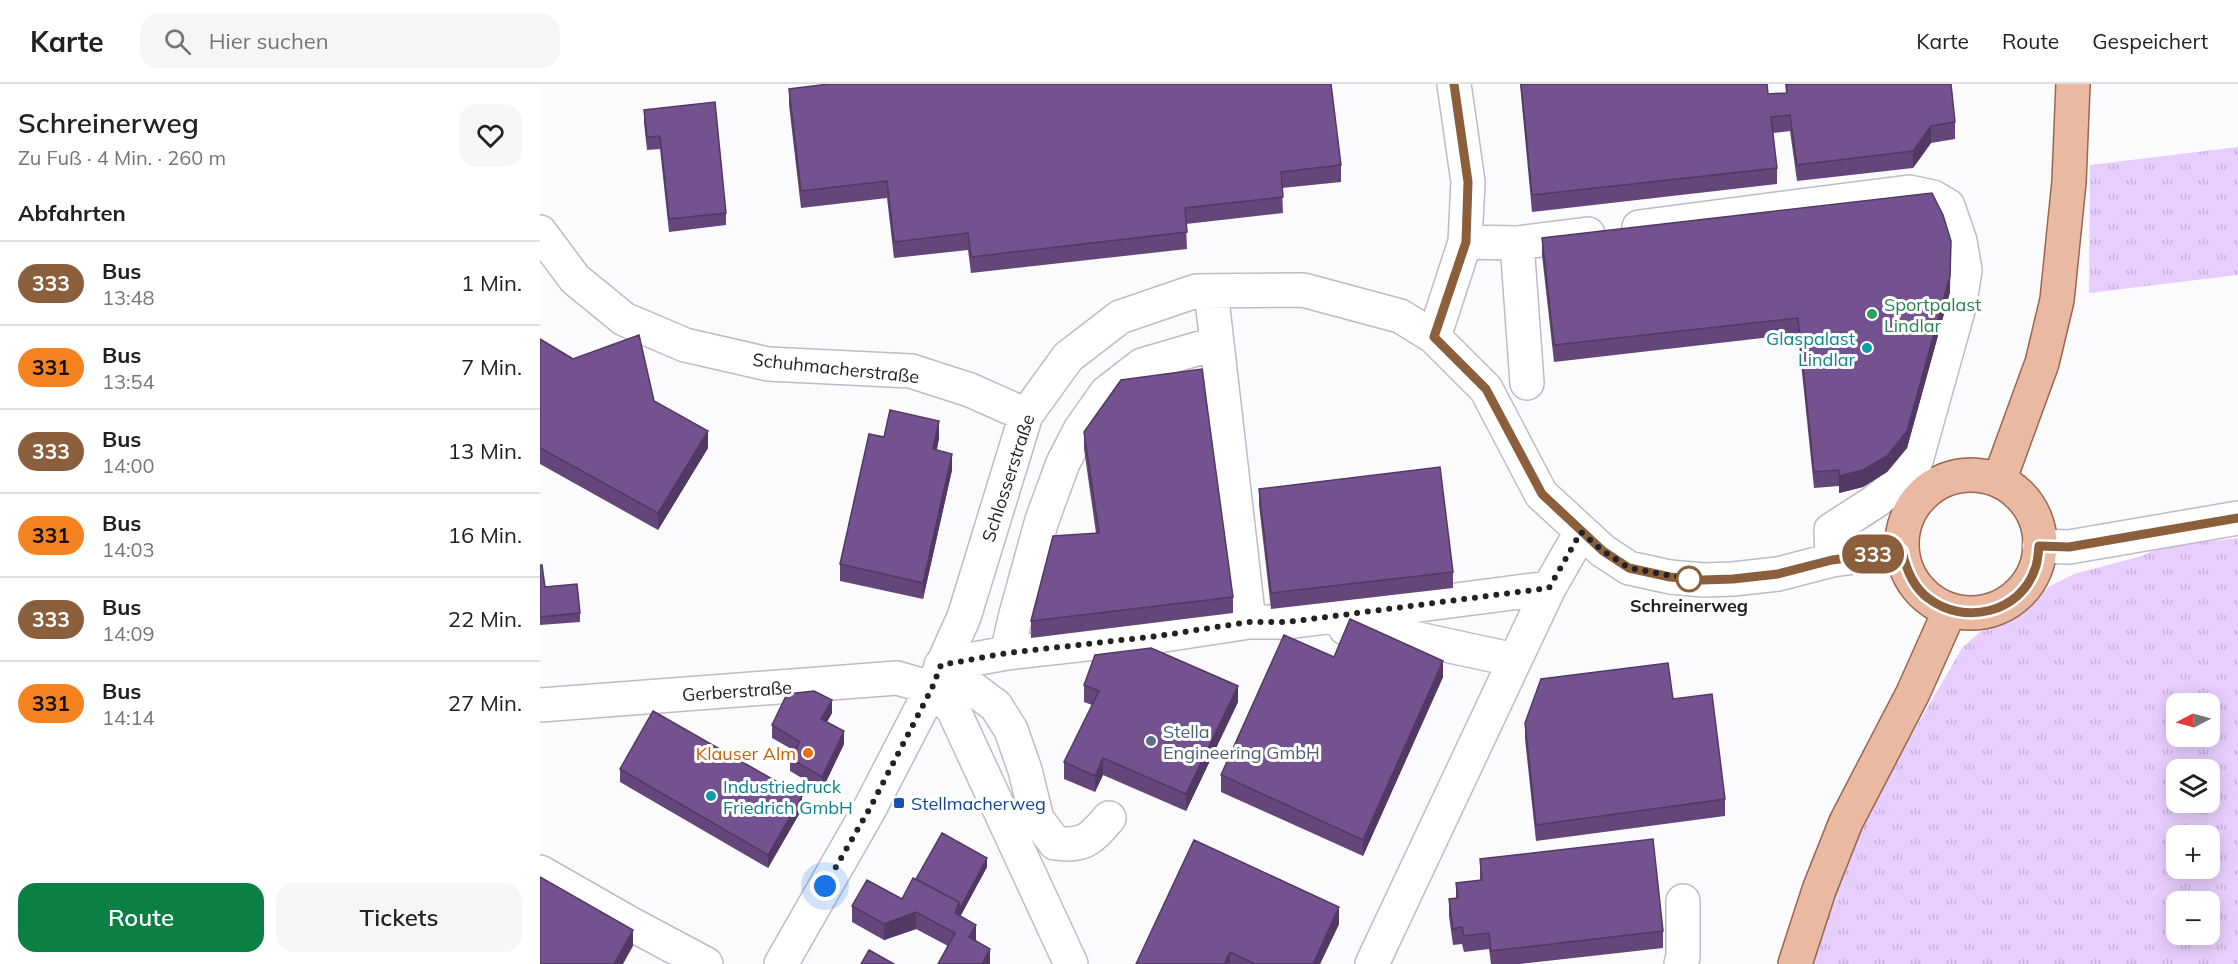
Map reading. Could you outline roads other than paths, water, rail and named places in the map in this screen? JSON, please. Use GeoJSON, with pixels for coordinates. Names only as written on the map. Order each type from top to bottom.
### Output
{"type":"FeatureCollection","features":[{"type":"Feature","properties":{"kind":"main road"},"geometry":{"type":"LineString","coordinates":[[1999,481],[2042,363],[2057,300],[2069,182],[2073,84]]}},
{"type":"Feature","properties":{"kind":"main road"},"geometry":{"type":"LineString","coordinates":[[1969,475],[1999,481],[2007,485],[2028,504],[2039,534],[2039,546],[2036,568],[2019,594],[2006,604],[1982,612],[1966,613],[1950,610],[1928,599],[1919,589],[1905,565],[1902,551],[1905,523],[1911,510],[1929,489],[1955,477],[1969,475]]}},
{"type":"Feature","properties":{"kind":"main road"},"geometry":{"type":"LineString","coordinates":[[1795,964],[1846,822],[1864,783],[1913,693],[1950,610]]}},
{"type":"Feature","properties":{"kind":"street"},"geometry":{"type":"LineString","coordinates":[[1434,337],[1466,242],[1468,182],[1454,84]]}},
{"type":"Feature","properties":{"kind":"street"},"geometry":{"type":"LineString","coordinates":[[1466,242],[1516,243],[1909,192],[1934,197],[1948,206],[1960,241],[1965,270],[1959,306],[1916,461],[1898,483],[1876,501],[1831,530],[1832,560]]}},
{"type":"Feature","properties":{"kind":"street","name":"Schuhmacherstraße"},"geometry":{"type":"LineString","coordinates":[[540,232],[575,279],[624,319],[685,345],[768,364],[910,371],[970,390],[1026,415]]}},
{"type":"Feature","properties":{"kind":"street"},"geometry":{"type":"LineString","coordinates":[[1516,243],[1527,383]]}},
{"type":"Feature","properties":{"kind":"street","name":"Schlosserstraße"},"geometry":{"type":"LineString","coordinates":[[781,964],[870,808],[937,677],[964,617],[1026,415],[1068,357],[1120,317],[1196,291],[1303,290],[1401,316],[1434,337],[1486,389],[1542,494],[1603,551],[1629,568],[1686,579],[1733,579],[1778,574],[1832,560],[1902,551]]}},
{"type":"Feature","properties":{"kind":"street"},"geometry":{"type":"LineString","coordinates":[[1211,291],[1249,622]]}},
{"type":"Feature","properties":{"kind":"street"},"geometry":{"type":"LineString","coordinates":[[1007,653],[1042,520],[1063,463],[1080,430],[1106,393],[1142,365],[1216,343]]}},
{"type":"Feature","properties":{"kind":"street"},"geometry":{"type":"LineString","coordinates":[[2039,546],[2069,547],[2238,518]]}},
{"type":"Feature","properties":{"kind":"street"},"geometry":{"type":"LineString","coordinates":[[1371,964],[1549,588],[1581,532]]}},
{"type":"Feature","properties":{"kind":"street"},"geometry":{"type":"LineString","coordinates":[[937,677],[1007,653],[1158,636],[1249,622],[1288,622],[1549,588]]}},
{"type":"Feature","properties":{"kind":"street"},"geometry":{"type":"LineString","coordinates":[[1312,638],[1342,628],[1362,627],[1515,660]]}},
{"type":"Feature","properties":{"kind":"street"},"geometry":{"type":"LineString","coordinates":[[937,677],[996,706],[1011,730],[1025,770],[1037,819],[1055,843],[1071,845],[1091,839],[1109,818]]}},
{"type":"Feature","properties":{"kind":"street"},"geometry":{"type":"LineString","coordinates":[[937,677],[1071,964]]}},
{"type":"Feature","properties":{"kind":"street","name":"Gerberstraße"},"geometry":{"type":"LineString","coordinates":[[540,705],[897,678],[937,677]]}},
{"type":"Feature","properties":{"kind":"street"},"geometry":{"type":"LineString","coordinates":[[540,872],[630,924],[706,964]]}},
{"type":"Feature","properties":{"kind":"street"},"geometry":{"type":"LineString","coordinates":[[1681,964],[1683,901]]}},
{"type":"Feature","properties":{"kind":"place","name":"Sportpalast Lindlar"},"geometry":{"type":"Point","coordinates":[1872,314]}},
{"type":"Feature","properties":{"kind":"place","name":"Glaspalast Lindlar"},"geometry":{"type":"Point","coordinates":[1867,348]}},
{"type":"Feature","properties":{"kind":"place","name":"Schreinerweg"},"geometry":{"type":"Point","coordinates":[1689,579]}},
{"type":"Feature","properties":{"kind":"place","name":"Stella Engineering GmbH"},"geometry":{"type":"Point","coordinates":[1151,741]}},
{"type":"Feature","properties":{"kind":"place","name":"Klauser Alm"},"geometry":{"type":"Point","coordinates":[808,753]}},
{"type":"Feature","properties":{"kind":"place","name":"Industriedruck Friedrich GmbH"},"geometry":{"type":"Point","coordinates":[711,796]}},
{"type":"Feature","properties":{"kind":"place","name":"Stellmacherweg"},"geometry":{"type":"Point","coordinates":[899,803]}}]}
